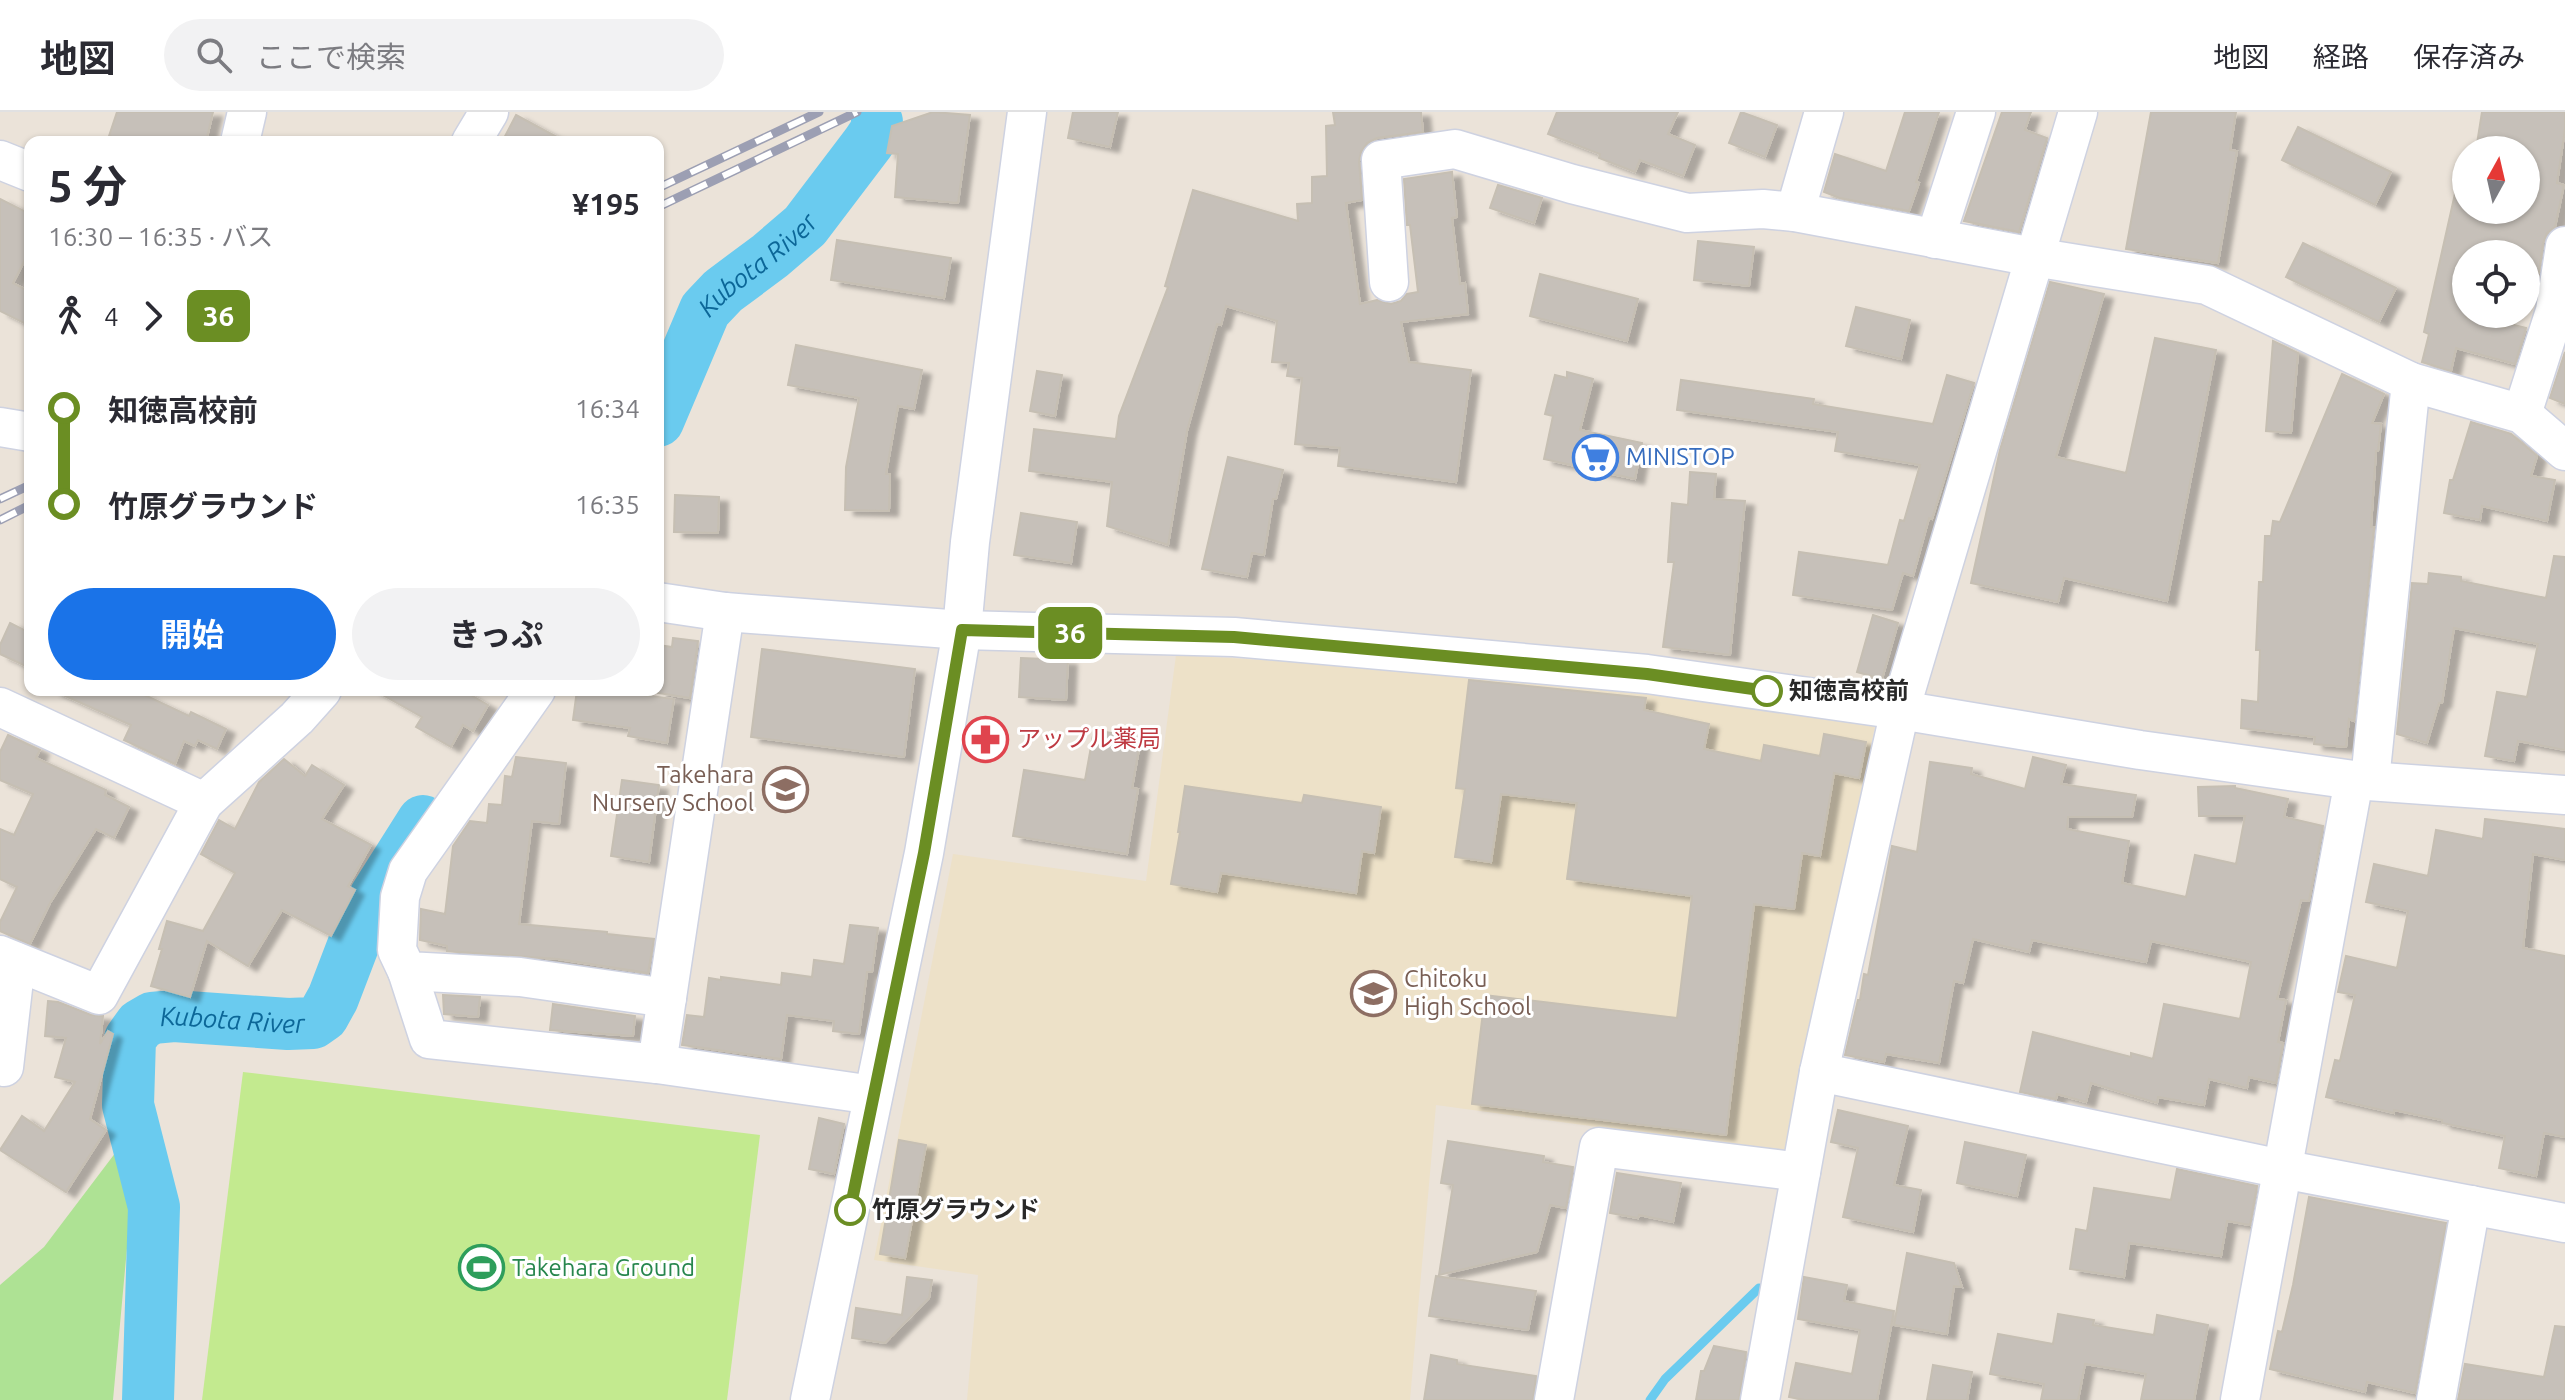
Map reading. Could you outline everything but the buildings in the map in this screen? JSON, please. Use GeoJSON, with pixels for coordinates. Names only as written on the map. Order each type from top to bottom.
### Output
{"type":"FeatureCollection","features":[{"type":"Feature","properties":{"kind":"street"},"geometry":{"type":"LineString","coordinates":[[241,136],[247,112]]}},
{"type":"Feature","properties":{"kind":"street"},"geometry":{"type":"LineString","coordinates":[[475,136],[489,112]]}},
{"type":"Feature","properties":{"kind":"street"},"geometry":{"type":"LineString","coordinates":[[810,1400],[924,853],[962,630],[970,542],[1027,112]]}},
{"type":"Feature","properties":{"kind":"street"},"geometry":{"type":"LineString","coordinates":[[1795,212],[1824,112]]}},
{"type":"Feature","properties":{"kind":"street"},"geometry":{"type":"LineString","coordinates":[[1935,239],[1976,112]]}},
{"type":"Feature","properties":{"kind":"street"},"geometry":{"type":"LineString","coordinates":[[1760,1400],[1819,1072],[1900,710],[2078,112]]}},
{"type":"Feature","properties":{"kind":"street"},"geometry":{"type":"LineString","coordinates":[[1389,282],[1381,160],[1455,149],[1572,184],[1687,213],[1763,209],[1795,212],[2034,257],[2207,285],[2411,382],[2522,414],[2565,451]]}},
{"type":"Feature","properties":{"kind":"street"},"geometry":{"type":"LineString","coordinates":[[0,160],[24,170]]}},
{"type":"Feature","properties":{"kind":"street"},"geometry":{"type":"LineString","coordinates":[[2522,414],[2555,311],[2565,246]]}},
{"type":"Feature","properties":{"kind":"street"},"geometry":{"type":"LineString","coordinates":[[2240,1400],[2282,1169],[2362,780],[2411,382]]}},
{"type":"Feature","properties":{"kind":"street"},"geometry":{"type":"LineString","coordinates":[[0,427],[24,431]]}},
{"type":"Feature","properties":{"kind":"street"},"geometry":{"type":"LineString","coordinates":[[664,603],[725,612],[962,630],[1234,637],[1647,674],[1900,710],[2140,750],[2362,780],[2565,795]]}},
{"type":"Feature","properties":{"kind":"street"},"geometry":{"type":"LineString","coordinates":[[657,1064],[725,612]]}},
{"type":"Feature","properties":{"kind":"street"},"geometry":{"type":"LineString","coordinates":[[4,1067],[8,958],[99,995],[204,802],[297,718],[317,696]]}},
{"type":"Feature","properties":{"kind":"street"},"geometry":{"type":"LineString","coordinates":[[532,696],[408,871],[400,897],[397,950],[429,1039],[657,1064],[873,1095]]}},
{"type":"Feature","properties":{"kind":"street"},"geometry":{"type":"LineString","coordinates":[[0,707],[204,802]]}},
{"type":"Feature","properties":{"kind":"street"},"geometry":{"type":"LineString","coordinates":[[407,971],[520,977],[667,998]]}},
{"type":"Feature","properties":{"kind":"street"},"geometry":{"type":"LineString","coordinates":[[1819,1072],[2282,1169],[2565,1223]]}},
{"type":"Feature","properties":{"kind":"street"},"geometry":{"type":"LineString","coordinates":[[1554,1400],[1599,1147],[1801,1172]]}},
{"type":"Feature","properties":{"kind":"street"},"geometry":{"type":"LineString","coordinates":[[2436,1400],[2471,1205]]}},
{"type":"Feature","properties":{"kind":"shaded area","name":"Chitoku High School"},"geometry":{"type":"Polygon","coordinates":[[[1176,655],[1455,671],[1622,688],[1875,726],[1790,1153],[1436,1105],[1410,1400],[967,1400],[978,1275],[874,1260],[953,854],[1146,881],[1176,655]]]}},
{"type":"Feature","properties":{"kind":"green space","name":"Takehara Ground"},"geometry":{"type":"Polygon","coordinates":[[[243,1072],[760,1135],[727,1400],[202,1400],[243,1072]]]}},
{"type":"Feature","properties":{"kind":"green space"},"geometry":{"type":"Polygon","coordinates":[[[116,1152],[133,1183],[113,1400],[0,1400],[0,1285],[44,1247],[116,1152]]]}},
{"type":"Feature","properties":{"kind":"waterway","name":"Kubota River"},"geometry":{"type":"LineString","coordinates":[[664,407],[705,310],[723,291],[805,226],[868,143],[876,131],[877,122]]}},
{"type":"Feature","properties":{"kind":"waterway","name":"Kubota River"},"geometry":{"type":"LineString","coordinates":[[148,1400],[154,1207],[128,1105],[130,1039],[140,1025],[152,1018],[174,1016],[288,1024],[313,1023],[323,1016],[375,897],[423,821]]}},
{"type":"Feature","properties":{"kind":"waterway"},"geometry":{"type":"LineString","coordinates":[[1650,1400],[1665,1379],[1759,1288]]}},
{"type":"Feature","properties":{"kind":"railway"},"geometry":{"type":"LineString","coordinates":[[664,185],[819,112]]}},
{"type":"Feature","properties":{"kind":"railway"},"geometry":{"type":"LineString","coordinates":[[664,204],[857,112]]}},
{"type":"Feature","properties":{"kind":"railway"},"geometry":{"type":"LineString","coordinates":[[0,499],[24,488]]}},
{"type":"Feature","properties":{"kind":"railway"},"geometry":{"type":"LineString","coordinates":[[0,520],[24,508]]}},
{"type":"Feature","properties":{"kind":"bus line","name":"36"},"geometry":{"type":"LineString","coordinates":[[850,1210],[924,853],[962,630],[1234,637],[1647,674],[1767,691]]}},
{"type":"Feature","properties":{"kind":"place","name":"MINISTOP"},"geometry":{"type":"Point","coordinates":[1595,457]}},
{"type":"Feature","properties":{"kind":"place","name":"知徳高校前"},"geometry":{"type":"Point","coordinates":[1767,691]}},
{"type":"Feature","properties":{"kind":"place","name":"アップル薬局"},"geometry":{"type":"Point","coordinates":[986,739]}},
{"type":"Feature","properties":{"kind":"place","name":"Takehara Nursery School"},"geometry":{"type":"Point","coordinates":[785,789]}},
{"type":"Feature","properties":{"kind":"place","name":"Chitoku High School"},"geometry":{"type":"Point","coordinates":[1373,993]}},
{"type":"Feature","properties":{"kind":"place","name":"竹原グラウンド"},"geometry":{"type":"Point","coordinates":[850,1210]}},
{"type":"Feature","properties":{"kind":"place","name":"Takehara Ground"},"geometry":{"type":"Point","coordinates":[481,1268]}}]}
